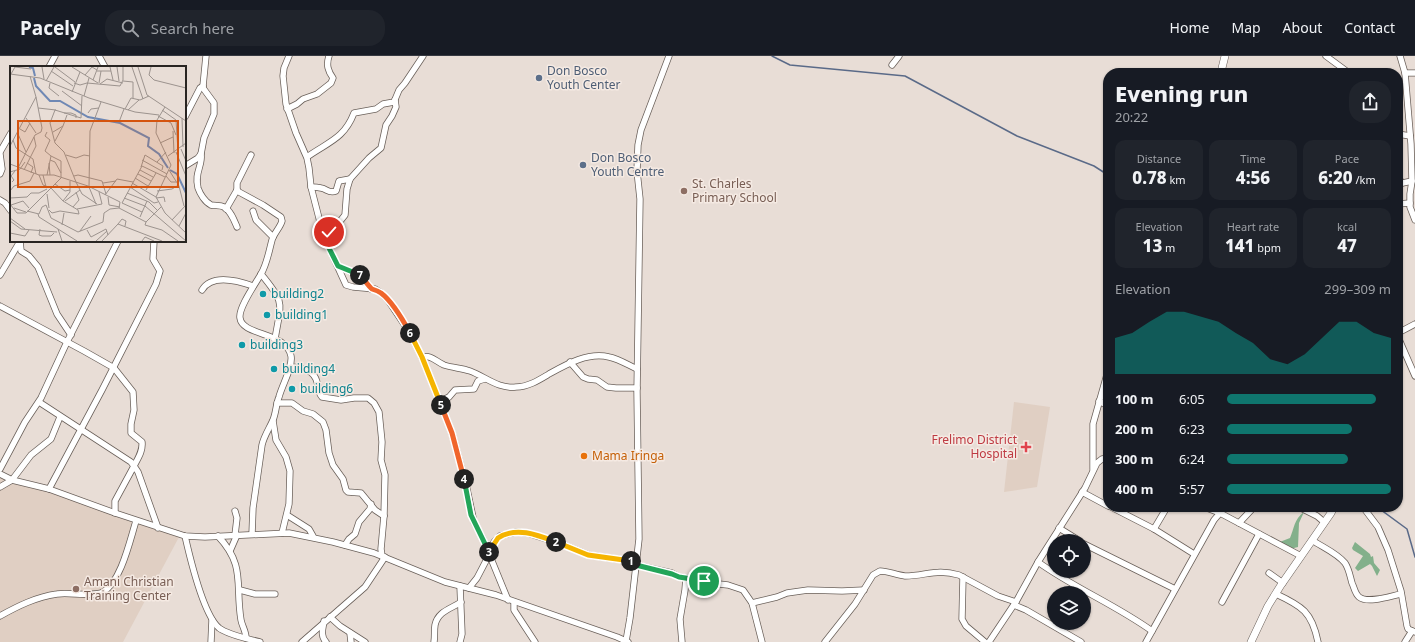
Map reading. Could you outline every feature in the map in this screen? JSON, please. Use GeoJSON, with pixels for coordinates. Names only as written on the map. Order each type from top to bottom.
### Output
{"type":"FeatureCollection","features":[{"type":"Feature","properties":{"kind":"street"},"geometry":{"type":"LineString","coordinates":[[50,66],[55,56]]}},
{"type":"Feature","properties":{"kind":"street"},"geometry":{"type":"LineString","coordinates":[[100,56],[105,66]]}},
{"type":"Feature","properties":{"kind":"street"},"geometry":{"type":"LineString","coordinates":[[206,56],[203,86],[207,94],[212,99],[214,106],[211,123],[204,138],[201,161],[196,176],[197,184],[200,194],[210,204],[226,209],[232,216],[237,227]]}},
{"type":"Feature","properties":{"kind":"street"},"geometry":{"type":"LineString","coordinates":[[289,56],[284,68],[283,76],[287,108],[307,157],[310,187],[330,250],[346,285],[371,289],[381,293],[392,305],[408,330],[422,357],[452,433],[467,489],[471,515],[514,610],[535,642]]}},
{"type":"Feature","properties":{"kind":"street"},"geometry":{"type":"LineString","coordinates":[[287,108],[309,96],[317,94],[331,83],[333,78],[329,72],[327,64],[329,56]]}},
{"type":"Feature","properties":{"kind":"street"},"geometry":{"type":"LineString","coordinates":[[325,237],[334,225],[346,215],[347,189],[350,179],[369,158],[381,148],[386,125],[396,107],[395,100],[399,90],[423,56]]}},
{"type":"Feature","properties":{"kind":"street"},"geometry":{"type":"LineString","coordinates":[[0,474],[12,480],[48,489],[115,514],[185,536],[282,533],[312,536],[384,557],[445,582],[511,601],[617,636],[627,641],[636,563],[639,518],[637,369],[640,199],[637,171],[638,145],[641,130],[669,56]]}},
{"type":"Feature","properties":{"kind":"street"},"geometry":{"type":"LineString","coordinates":[[892,65],[899,56]]}},
{"type":"Feature","properties":{"kind":"street"},"geometry":{"type":"LineString","coordinates":[[1222,68],[1224,56]]}},
{"type":"Feature","properties":{"kind":"street"},"geometry":{"type":"LineString","coordinates":[[1326,56],[1342,68]]}},
{"type":"Feature","properties":{"kind":"street"},"geometry":{"type":"LineString","coordinates":[[1400,56],[1405,73],[1413,158],[1412,194],[1410,203],[1415,219]]}},
{"type":"Feature","properties":{"kind":"street"},"geometry":{"type":"LineString","coordinates":[[1405,73],[1415,72]]}},
{"type":"Feature","properties":{"kind":"street"},"geometry":{"type":"LineString","coordinates":[[186,115],[200,88],[203,86]]}},
{"type":"Feature","properties":{"kind":"street"},"geometry":{"type":"LineString","coordinates":[[307,157],[339,137],[351,122],[354,114],[376,109],[383,104],[392,103],[395,100]]}},
{"type":"Feature","properties":{"kind":"street"},"geometry":{"type":"LineString","coordinates":[[0,174],[2,169],[0,153],[10,135]]}},
{"type":"Feature","properties":{"kind":"street"},"geometry":{"type":"LineString","coordinates":[[1403,135],[1410,136]]}},
{"type":"Feature","properties":{"kind":"street"},"geometry":{"type":"LineString","coordinates":[[186,165],[198,158],[201,154]]}},
{"type":"Feature","properties":{"kind":"street"},"geometry":{"type":"LineString","coordinates":[[226,209],[237,190],[237,183],[251,156]]}},
{"type":"Feature","properties":{"kind":"street"},"geometry":{"type":"LineString","coordinates":[[310,187],[321,188],[334,192],[336,191],[339,181],[350,179]]}},
{"type":"Feature","properties":{"kind":"street"},"geometry":{"type":"LineString","coordinates":[[1403,183],[1412,181]]}},
{"type":"Feature","properties":{"kind":"street"},"geometry":{"type":"LineString","coordinates":[[237,190],[281,217],[282,223],[273,238],[261,274],[253,286],[240,313],[241,323],[250,329],[281,342],[290,352],[292,363],[282,385],[273,421],[264,436],[253,508],[252,534]]}},
{"type":"Feature","properties":{"kind":"street"},"geometry":{"type":"LineString","coordinates":[[0,200],[5,203],[10,210]]}},
{"type":"Feature","properties":{"kind":"street"},"geometry":{"type":"LineString","coordinates":[[1403,204],[1410,203]]}},
{"type":"Feature","properties":{"kind":"street"},"geometry":{"type":"LineString","coordinates":[[254,211],[256,220],[273,238]]}},
{"type":"Feature","properties":{"kind":"street"},"geometry":{"type":"LineString","coordinates":[[20,242],[20,251],[29,256],[38,267],[57,314],[70,335]]}},
{"type":"Feature","properties":{"kind":"street"},"geometry":{"type":"LineString","coordinates":[[0,275],[20,242]]}},
{"type":"Feature","properties":{"kind":"street"},"geometry":{"type":"LineString","coordinates":[[0,469],[25,422],[38,402],[117,242]]}},
{"type":"Feature","properties":{"kind":"street"},"geometry":{"type":"LineString","coordinates":[[48,489],[114,368],[159,278],[160,269],[153,260],[154,242]]}},
{"type":"Feature","properties":{"kind":"street"},"geometry":{"type":"LineString","coordinates":[[338,266],[362,276],[371,289]]}},
{"type":"Feature","properties":{"kind":"street"},"geometry":{"type":"LineString","coordinates":[[261,274],[274,289],[281,303],[276,339]]}},
{"type":"Feature","properties":{"kind":"street"},"geometry":{"type":"LineString","coordinates":[[202,290],[208,283],[220,280],[230,280],[253,286]]}},
{"type":"Feature","properties":{"kind":"street"},"geometry":{"type":"LineString","coordinates":[[0,306],[114,368],[133,392],[134,410],[131,433],[142,442],[143,446],[134,466],[115,500],[115,514]]}},
{"type":"Feature","properties":{"kind":"street"},"geometry":{"type":"LineString","coordinates":[[1403,330],[1415,324]]}},
{"type":"Feature","properties":{"kind":"street"},"geometry":{"type":"LineString","coordinates":[[1403,348],[1415,376]]}},
{"type":"Feature","properties":{"kind":"street"},"geometry":{"type":"LineString","coordinates":[[422,357],[432,357],[441,364],[468,370],[494,384],[516,388],[533,383],[570,362],[587,358],[608,357],[637,369]]}},
{"type":"Feature","properties":{"kind":"street"},"geometry":{"type":"LineString","coordinates":[[570,362],[583,377],[597,380],[607,387],[637,388]]}},
{"type":"Feature","properties":{"kind":"street"},"geometry":{"type":"LineString","coordinates":[[290,367],[304,369],[313,374],[319,393],[322,397],[341,400],[364,397],[368,398],[374,403],[379,412],[382,442],[381,460],[385,475],[384,516],[381,544],[384,557],[365,587],[324,621],[302,642]]}},
{"type":"Feature","properties":{"kind":"street"},"geometry":{"type":"LineString","coordinates":[[440,402],[449,397],[455,390],[473,390],[478,381],[485,379]]}},
{"type":"Feature","properties":{"kind":"street"},"geometry":{"type":"LineString","coordinates":[[1093,471],[1093,424],[1103,390]]}},
{"type":"Feature","properties":{"kind":"street"},"geometry":{"type":"LineString","coordinates":[[38,402],[131,462],[138,472],[158,528]]}},
{"type":"Feature","properties":{"kind":"street"},"geometry":{"type":"LineString","coordinates":[[277,403],[292,403],[323,422],[326,430],[328,450],[333,463],[343,479],[346,490],[348,492],[362,493],[375,510],[384,516]]}},
{"type":"Feature","properties":{"kind":"street"},"geometry":{"type":"LineString","coordinates":[[0,487],[12,480],[31,455],[51,439],[60,417]]}},
{"type":"Feature","properties":{"kind":"street"},"geometry":{"type":"LineString","coordinates":[[273,421],[276,440],[286,458],[290,471],[290,493],[287,515],[282,533]]}},
{"type":"Feature","properties":{"kind":"street"},"geometry":{"type":"LineString","coordinates":[[989,642],[1015,603],[1038,562],[1082,492],[1097,463],[1103,459]]}},
{"type":"Feature","properties":{"kind":"street"},"geometry":{"type":"LineString","coordinates":[[1082,492],[1103,503]]}},
{"type":"Feature","properties":{"kind":"street"},"geometry":{"type":"LineString","coordinates":[[345,545],[355,534],[359,522],[370,509],[371,504]]}},
{"type":"Feature","properties":{"kind":"street"},"geometry":{"type":"LineString","coordinates":[[230,551],[236,535],[237,518],[234,511]]}},
{"type":"Feature","properties":{"kind":"street"},"geometry":{"type":"LineString","coordinates":[[1121,512],[1154,529],[1194,554]]}},
{"type":"Feature","properties":{"kind":"street"},"geometry":{"type":"LineString","coordinates":[[1154,529],[1164,512]]}},
{"type":"Feature","properties":{"kind":"street"},"geometry":{"type":"LineString","coordinates":[[1239,523],[1249,512]]}},
{"type":"Feature","properties":{"kind":"street"},"geometry":{"type":"LineString","coordinates":[[1309,512],[1324,522]]}},
{"type":"Feature","properties":{"kind":"street"},"geometry":{"type":"LineString","coordinates":[[1251,642],[1268,606],[1331,512]]}},
{"type":"Feature","properties":{"kind":"street"},"geometry":{"type":"LineString","coordinates":[[1367,512],[1378,527],[1388,550],[1401,594],[1407,626],[1408,629],[1414,632],[1405,642]]}},
{"type":"Feature","properties":{"kind":"street"},"geometry":{"type":"LineString","coordinates":[[1146,642],[1194,554],[1214,520],[1220,513],[1301,556]]}},
{"type":"Feature","properties":{"kind":"street"},"geometry":{"type":"LineString","coordinates":[[287,515],[309,530],[312,536]]}},
{"type":"Feature","properties":{"kind":"street"},"geometry":{"type":"LineString","coordinates":[[0,616],[41,597],[59,594],[94,594],[104,592],[120,570],[136,521]]}},
{"type":"Feature","properties":{"kind":"street"},"geometry":{"type":"LineString","coordinates":[[1059,528],[1069,534]]}},
{"type":"Feature","properties":{"kind":"street"},"geometry":{"type":"LineString","coordinates":[[468,588],[477,578],[498,538],[520,532],[542,536],[588,555],[636,563],[686,578],[710,584],[728,585],[743,590],[752,603],[762,642]]}},
{"type":"Feature","properties":{"kind":"street"},"geometry":{"type":"LineString","coordinates":[[1222,602],[1259,534]]}},
{"type":"Feature","properties":{"kind":"street"},"geometry":{"type":"LineString","coordinates":[[185,536],[196,579],[212,620],[211,642]]}},
{"type":"Feature","properties":{"kind":"street"},"geometry":{"type":"LineString","coordinates":[[218,536],[235,560],[240,590],[241,620],[246,632],[246,638]]}},
{"type":"Feature","properties":{"kind":"street"},"geometry":{"type":"LineString","coordinates":[[1312,540],[1344,562],[1348,569],[1354,589],[1360,598],[1367,600],[1401,594]]}},
{"type":"Feature","properties":{"kind":"street"},"geometry":{"type":"LineString","coordinates":[[1091,547],[1175,589]]}},
{"type":"Feature","properties":{"kind":"street"},"geometry":{"type":"LineString","coordinates":[[1038,562],[1060,577],[1152,631]]}},
{"type":"Feature","properties":{"kind":"street"},"geometry":{"type":"LineString","coordinates":[[825,642],[855,604],[873,575],[880,571],[905,576],[942,571],[963,577],[998,596],[1015,603],[1081,642]]}},
{"type":"Feature","properties":{"kind":"street"},"geometry":{"type":"LineString","coordinates":[[1269,572],[1283,583]]}},
{"type":"Feature","properties":{"kind":"street"},"geometry":{"type":"LineString","coordinates":[[963,577],[962,619],[966,626],[984,642]]}},
{"type":"Feature","properties":{"kind":"street"},"geometry":{"type":"LineString","coordinates":[[682,642],[680,619],[686,578]]}},
{"type":"Feature","properties":{"kind":"street"},"geometry":{"type":"LineString","coordinates":[[460,586],[462,634],[460,642]]}},
{"type":"Feature","properties":{"kind":"street"},"geometry":{"type":"LineString","coordinates":[[240,590],[255,594],[275,594]]}},
{"type":"Feature","properties":{"kind":"street"},"geometry":{"type":"LineString","coordinates":[[752,603],[787,593],[808,590],[864,590]]}},
{"type":"Feature","properties":{"kind":"street"},"geometry":{"type":"LineString","coordinates":[[1276,594],[1301,607],[1306,612],[1311,618],[1318,642]]}},
{"type":"Feature","properties":{"kind":"street"},"geometry":{"type":"LineString","coordinates":[[434,642],[435,627],[438,618],[446,610],[461,602]]}},
{"type":"Feature","properties":{"kind":"street"},"geometry":{"type":"LineString","coordinates":[[330,617],[350,633],[365,642]]}},
{"type":"Feature","properties":{"kind":"street"},"geometry":{"type":"LineString","coordinates":[[212,620],[223,630],[260,642]]}},
{"type":"Feature","properties":{"kind":"street"},"geometry":{"type":"LineString","coordinates":[[324,621],[322,635],[326,642]]}},
{"type":"Feature","properties":{"kind":"street"},"geometry":{"type":"LineString","coordinates":[[350,633],[351,642]]}},
{"type":"Feature","properties":{"kind":"shaded area","name":"Frelimo District Hospital"},"geometry":{"type":"Polygon","coordinates":[[[1014,402],[1050,407],[1037,487],[1004,492],[1014,402]]]}},
{"type":"Feature","properties":{"kind":"shaded area","name":"Amani Christian Training Center"},"geometry":{"type":"Polygon","coordinates":[[[0,473],[179,537],[123,642],[0,642],[0,473]]]}},
{"type":"Feature","properties":{"kind":"green space"},"geometry":{"type":"Polygon","coordinates":[[[1304,512],[1299,523],[1298,547],[1290,549],[1277,543],[1290,538],[1296,521],[1304,512]]]}},
{"type":"Feature","properties":{"kind":"green space"},"geometry":{"type":"Polygon","coordinates":[[[1355,542],[1370,554],[1371,557],[1373,556],[1374,563],[1380,570],[1377,576],[1370,564],[1358,571],[1355,568],[1363,556],[1353,550],[1352,548],[1355,542]]]}},
{"type":"Feature","properties":{"kind":"waterway"},"geometry":{"type":"LineString","coordinates":[[772,56],[790,65],[905,76],[1017,136],[1094,166],[1103,172]]}},
{"type":"Feature","properties":{"kind":"waterway"},"geometry":{"type":"LineString","coordinates":[[1384,512],[1407,529],[1415,557]]}},
{"type":"Feature","properties":{"kind":"place","name":"Don Bosco Youth Center"},"geometry":{"type":"Point","coordinates":[539,78]}},
{"type":"Feature","properties":{"kind":"place","name":"Don Bosco Youth Centre"},"geometry":{"type":"Point","coordinates":[583,165]}},
{"type":"Feature","properties":{"kind":"place","name":"St. Charles Primary School"},"geometry":{"type":"Point","coordinates":[684,191]}},
{"type":"Feature","properties":{"kind":"place","name":"building2"},"geometry":{"type":"Point","coordinates":[263,294]}},
{"type":"Feature","properties":{"kind":"place","name":"building1"},"geometry":{"type":"Point","coordinates":[267,315]}},
{"type":"Feature","properties":{"kind":"place","name":"building3"},"geometry":{"type":"Point","coordinates":[242,345]}},
{"type":"Feature","properties":{"kind":"place","name":"building4"},"geometry":{"type":"Point","coordinates":[274,369]}},
{"type":"Feature","properties":{"kind":"place","name":"building6"},"geometry":{"type":"Point","coordinates":[292,389]}},
{"type":"Feature","properties":{"kind":"place","name":"Frelimo District Hospital"},"geometry":{"type":"Point","coordinates":[1026,447]}},
{"type":"Feature","properties":{"kind":"place","name":"Mama Iringa"},"geometry":{"type":"Point","coordinates":[584,456]}},
{"type":"Feature","properties":{"kind":"place","name":"Amani Christian Training Center"},"geometry":{"type":"Point","coordinates":[76,589]}},
{"type":"Feature","properties":{"kind":"route"},"geometry":{"type":"LineString","coordinates":[[329,232],[325,237],[338,266],[362,276],[371,289],[381,293],[388,300],[408,330],[422,357],[452,433],[467,489],[471,515],[488,552],[500,536],[520,532],[542,536],[588,555],[636,562],[636,565],[646,568],[659,570],[682,578],[704,581]]}}]}
